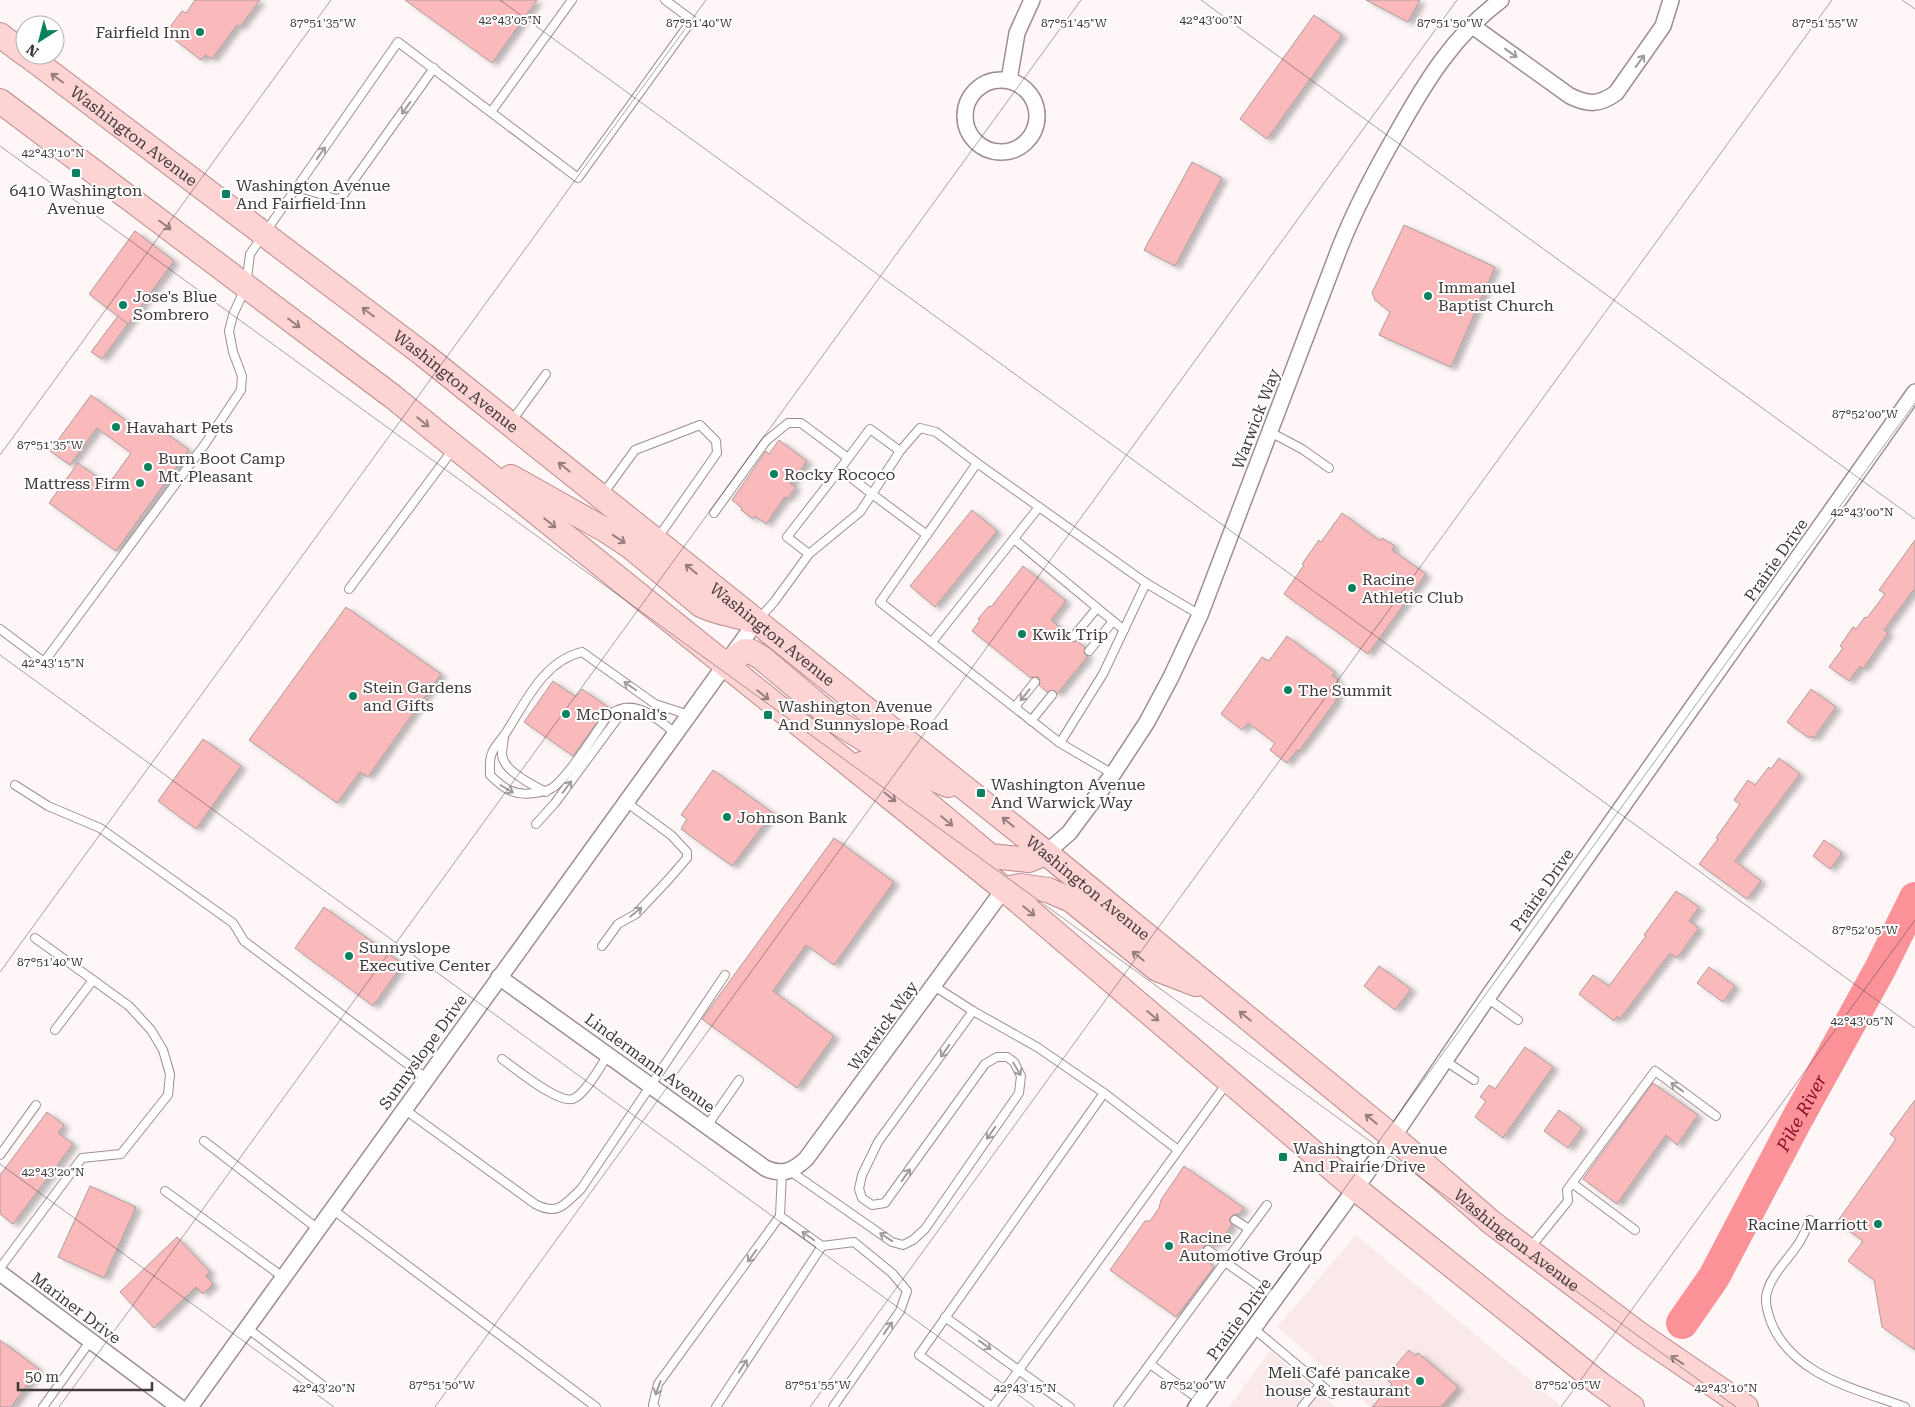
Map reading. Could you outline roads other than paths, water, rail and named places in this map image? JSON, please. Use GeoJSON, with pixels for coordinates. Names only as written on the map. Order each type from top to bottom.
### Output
{"type":"FeatureCollection","features":[{"type":"Feature","properties":{"kind":"main road","name":"Washington Avenue"},"geometry":{"type":"LineString","coordinates":[[0,35],[15,46]]}},
{"type":"Feature","properties":{"kind":"main road","name":"Washington Avenue"},"geometry":{"type":"LineString","coordinates":[[41,65],[424,355],[510,423],[1046,853],[1393,1137],[1491,1222],[1639,1334],[1746,1407]]}},
{"type":"Feature","properties":{"kind":"main road"},"geometry":{"type":"LineString","coordinates":[[0,100],[392,396],[1004,889],[1356,1189],[1600,1384],[1632,1407]]}},
{"type":"Feature","properties":{"kind":"main road"},"geometry":{"type":"LineString","coordinates":[[455,447],[608,532],[653,564],[701,605],[713,611],[734,614],[756,622]]}},
{"type":"Feature","properties":{"kind":"main road"},"geometry":{"type":"LineString","coordinates":[[726,664],[745,651],[752,652],[762,658],[840,724],[916,771],[974,795]]}},
{"type":"Feature","properties":{"kind":"main road"},"geometry":{"type":"LineString","coordinates":[[847,762],[871,764],[886,772],[904,784],[990,856],[1029,860],[1046,853]]}},
{"type":"Feature","properties":{"kind":"main road"},"geometry":{"type":"LineString","coordinates":[[1004,889],[1020,886],[1048,890],[1071,900],[1157,969],[1214,990]]}},
{"type":"Feature","properties":{"kind":"street"},"geometry":{"type":"LineString","coordinates":[[1009,80],[1017,33],[1032,0]]}},
{"type":"Feature","properties":{"kind":"street","name":"Warwick Way"},"geometry":{"type":"LineString","coordinates":[[1046,853],[1069,833],[1113,774],[1147,722],[1167,685],[1200,615],[1354,212],[1377,167],[1425,82],[1449,49],[1471,25],[1501,0]]}},
{"type":"Feature","properties":{"kind":"street"},"geometry":{"type":"LineString","coordinates":[[1471,25],[1570,96],[1582,102],[1594,103],[1606,100],[1616,93],[1664,26],[1671,0]]}},
{"type":"Feature","properties":{"kind":"street"},"geometry":{"type":"LineString","coordinates":[[996,80],[1009,80],[1024,88],[1034,101],[1037,112],[1036,123],[1033,134],[1026,142],[1016,148],[1005,151],[993,150],[982,146],[972,137],[966,126],[965,114],[968,102],[974,91],[984,84],[996,80]]}},
{"type":"Feature","properties":{"kind":"street","name":"Prairie Drive"},"geometry":{"type":"LineString","coordinates":[[1198,1404],[1393,1137],[1487,998],[1915,392]]}},
{"type":"Feature","properties":{"kind":"street","name":"Sunnyslope Drive"},"geometry":{"type":"LineString","coordinates":[[190,1407],[756,622]]}},
{"type":"Feature","properties":{"kind":"street","name":"Warwick Way"},"geometry":{"type":"LineString","coordinates":[[786,1172],[797,1168],[806,1159],[1004,889]]}},
{"type":"Feature","properties":{"kind":"street","name":"Lindermann Avenue"},"geometry":{"type":"LineString","coordinates":[[499,977],[765,1168],[773,1172],[786,1172]]}},
{"type":"Feature","properties":{"kind":"street","name":"Mariner Drive"},"geometry":{"type":"LineString","coordinates":[[0,1274],[179,1407]]}},
{"type":"Feature","properties":{"kind":"lane"},"geometry":{"type":"LineString","coordinates":[[491,112],[572,0]]}},
{"type":"Feature","properties":{"kind":"lane"},"geometry":{"type":"LineString","coordinates":[[0,629],[44,662],[205,444],[241,390],[242,376],[233,352],[229,331],[233,315],[246,286],[250,254],[398,42],[578,178],[692,20],[665,0]]}},
{"type":"Feature","properties":{"kind":"lane"},"geometry":{"type":"LineString","coordinates":[[298,187],[336,199],[341,198],[434,68]]}},
{"type":"Feature","properties":{"kind":"lane"},"geometry":{"type":"LineString","coordinates":[[510,423],[546,374]]}},
{"type":"Feature","properties":{"kind":"lane"},"geometry":{"type":"LineString","coordinates":[[714,513],[766,441],[788,422],[801,423],[848,458]]}},
{"type":"Feature","properties":{"kind":"lane"},"geometry":{"type":"LineString","coordinates":[[601,496],[635,450],[700,425],[716,441],[717,453],[656,540]]}},
{"type":"Feature","properties":{"kind":"lane"},"geometry":{"type":"LineString","coordinates":[[756,622],[774,602],[809,554],[860,512],[900,451],[920,428],[936,432],[1146,583],[1200,615]]}},
{"type":"Feature","properties":{"kind":"lane"},"geometry":{"type":"LineString","coordinates":[[809,554],[787,537],[870,429],[900,451]]}},
{"type":"Feature","properties":{"kind":"lane"},"geometry":{"type":"LineString","coordinates":[[1270,432],[1302,449],[1329,468]]}},
{"type":"Feature","properties":{"kind":"lane"},"geometry":{"type":"LineString","coordinates":[[350,589],[455,447]]}},
{"type":"Feature","properties":{"kind":"lane"},"geometry":{"type":"LineString","coordinates":[[977,463],[880,602],[1060,743],[1113,774]]}},
{"type":"Feature","properties":{"kind":"lane"},"geometry":{"type":"LineString","coordinates":[[840,469],[927,535]]}},
{"type":"Feature","properties":{"kind":"lane"},"geometry":{"type":"LineString","coordinates":[[932,642],[1040,507]]}},
{"type":"Feature","properties":{"kind":"lane"},"geometry":{"type":"LineString","coordinates":[[1014,539],[1124,630]]}},
{"type":"Feature","properties":{"kind":"lane"},"geometry":{"type":"LineString","coordinates":[[1060,743],[1103,674],[1146,583]]}},
{"type":"Feature","properties":{"kind":"lane"},"geometry":{"type":"LineString","coordinates":[[1073,637],[1097,608]]}},
{"type":"Feature","properties":{"kind":"lane"},"geometry":{"type":"LineString","coordinates":[[1089,651],[1114,621]]}},
{"type":"Feature","properties":{"kind":"lane"},"geometry":{"type":"LineString","coordinates":[[675,733],[648,712],[637,708],[625,708],[613,712],[606,718],[564,776],[554,787],[546,792],[514,793],[490,776],[492,752],[545,674],[556,663],[572,655],[582,652],[655,704],[689,715]]}},
{"type":"Feature","properties":{"kind":"lane"},"geometry":{"type":"LineString","coordinates":[[1015,707],[1035,682]]}},
{"type":"Feature","properties":{"kind":"lane"},"geometry":{"type":"LineString","coordinates":[[1032,721],[1052,695]]}},
{"type":"Feature","properties":{"kind":"lane"},"geometry":{"type":"LineString","coordinates":[[536,824],[560,796],[625,708]]}},
{"type":"Feature","properties":{"kind":"lane"},"geometry":{"type":"LineString","coordinates":[[504,736],[502,752],[504,762],[511,770],[546,792]]}},
{"type":"Feature","properties":{"kind":"lane"},"geometry":{"type":"LineString","coordinates":[[15,785],[48,806],[100,828],[233,924],[244,941],[426,1078]]}},
{"type":"Feature","properties":{"kind":"lane"},"geometry":{"type":"LineString","coordinates":[[602,946],[618,924],[636,914],[687,858],[687,852],[671,835],[626,802]]}},
{"type":"Feature","properties":{"kind":"lane"},"geometry":{"type":"LineString","coordinates":[[0,1268],[82,1158],[121,1154],[168,1094],[170,1074],[163,1050],[151,1030],[129,1006],[35,938]]}},
{"type":"Feature","properties":{"kind":"lane"},"geometry":{"type":"LineString","coordinates":[[404,1109],[535,1204],[546,1210],[563,1207],[581,1189],[725,975]]}},
{"type":"Feature","properties":{"kind":"lane"},"geometry":{"type":"LineString","coordinates":[[55,1030],[93,980]]}},
{"type":"Feature","properties":{"kind":"lane"},"geometry":{"type":"LineString","coordinates":[[934,986],[1037,1047],[1104,1093],[1178,1150]]}},
{"type":"Feature","properties":{"kind":"lane"},"geometry":{"type":"LineString","coordinates":[[1487,998],[1518,1020]]}},
{"type":"Feature","properties":{"kind":"lane"},"geometry":{"type":"LineString","coordinates":[[656,1407],[653,1405],[658,1384],[780,1216],[786,1172],[892,1242],[903,1245],[913,1240],[925,1229],[1019,1093],[1022,1076],[1014,1062],[1007,1057],[997,1057],[985,1064],[885,1204],[872,1205],[862,1198],[859,1190],[862,1175],[878,1142],[974,1011]]}},
{"type":"Feature","properties":{"kind":"lane"},"geometry":{"type":"LineString","coordinates":[[502,1059],[554,1095],[567,1100],[574,1099],[582,1092],[608,1055]]}},
{"type":"Feature","properties":{"kind":"lane"},"geometry":{"type":"LineString","coordinates":[[1444,1060],[1474,1080]]}},
{"type":"Feature","properties":{"kind":"lane"},"geometry":{"type":"LineString","coordinates":[[1528,1250],[1568,1201],[1567,1190],[1655,1071],[1716,1116]]}},
{"type":"Feature","properties":{"kind":"lane"},"geometry":{"type":"LineString","coordinates":[[707,1126],[739,1080]]}},
{"type":"Feature","properties":{"kind":"lane"},"geometry":{"type":"LineString","coordinates":[[1104,1093],[919,1355],[992,1407],[1229,1081]]}},
{"type":"Feature","properties":{"kind":"lane"},"geometry":{"type":"LineString","coordinates":[[0,1155],[36,1105]]}},
{"type":"Feature","properties":{"kind":"lane"},"geometry":{"type":"LineString","coordinates":[[204,1141],[318,1229]]}},
{"type":"Feature","properties":{"kind":"lane"},"geometry":{"type":"LineString","coordinates":[[1572,1183],[1635,1230]]}},
{"type":"Feature","properties":{"kind":"lane"},"geometry":{"type":"LineString","coordinates":[[165,1191],[283,1278]]}},
{"type":"Feature","properties":{"kind":"lane"},"geometry":{"type":"LineString","coordinates":[[1118,1407],[1150,1364],[1183,1314],[1267,1205]]}},
{"type":"Feature","properties":{"kind":"lane"},"geometry":{"type":"LineString","coordinates":[[332,1209],[596,1407]]}},
{"type":"Feature","properties":{"kind":"lane"},"geometry":{"type":"LineString","coordinates":[[780,1216],[822,1246],[854,1242],[892,1273],[907,1291],[900,1310],[833,1407]]}},
{"type":"Feature","properties":{"kind":"lane"},"geometry":{"type":"LineString","coordinates":[[1235,1220],[1250,1229]]}},
{"type":"Feature","properties":{"kind":"lane"},"geometry":{"type":"LineString","coordinates":[[1810,1220],[1798,1246],[1777,1271],[1767,1293],[1767,1310],[1777,1336],[1793,1356],[1824,1377],[1905,1407]]}},
{"type":"Feature","properties":{"kind":"lane"},"geometry":{"type":"LineString","coordinates":[[716,1407],[822,1246]]}},
{"type":"Feature","properties":{"kind":"lane"},"geometry":{"type":"LineString","coordinates":[[1208,1250],[1276,1298]]}},
{"type":"Feature","properties":{"kind":"lane"},"geometry":{"type":"LineString","coordinates":[[945,1317],[1070,1407]]}},
{"type":"Feature","properties":{"kind":"lane"},"geometry":{"type":"LineString","coordinates":[[247,1328],[325,1387]]}},
{"type":"Feature","properties":{"kind":"lane"},"geometry":{"type":"LineString","coordinates":[[1254,1328],[1332,1394]]}},
{"type":"Feature","properties":{"kind":"lane"},"geometry":{"type":"LineString","coordinates":[[43,1407],[91,1340]]}},
{"type":"Feature","properties":{"kind":"lane"},"geometry":{"type":"LineString","coordinates":[[1150,1364],[1198,1404]]}},
{"type":"Feature","properties":{"kind":"lane"},"geometry":{"type":"LineString","coordinates":[[1302,1407],[1320,1385]]}},
{"type":"Feature","properties":{"kind":"waterway","name":"Pike River"},"geometry":{"type":"LineString","coordinates":[[1682,1323],[1714,1277],[1796,1121],[1880,969],[1915,898]]}},
{"type":"Feature","properties":{"kind":"place","name":"Fairfield Inn"},"geometry":{"type":"Point","coordinates":[200,32]}},
{"type":"Feature","properties":{"kind":"place","name":"6410 Washington Avenue"},"geometry":{"type":"Point","coordinates":[76,173]}},
{"type":"Feature","properties":{"kind":"place","name":"Washington Avenue And Fairfield Inn"},"geometry":{"type":"Point","coordinates":[226,194]}},
{"type":"Feature","properties":{"kind":"place","name":"Immanuel Baptist Church"},"geometry":{"type":"Point","coordinates":[1428,296]}},
{"type":"Feature","properties":{"kind":"place","name":"Jose's Blue Sombrero"},"geometry":{"type":"Point","coordinates":[123,305]}},
{"type":"Feature","properties":{"kind":"place","name":"Havahart Pets"},"geometry":{"type":"Point","coordinates":[116,427]}},
{"type":"Feature","properties":{"kind":"place","name":"Burn Boot Camp Mt. Pleasant"},"geometry":{"type":"Point","coordinates":[148,467]}},
{"type":"Feature","properties":{"kind":"place","name":"Rocky Rococo"},"geometry":{"type":"Point","coordinates":[774,474]}},
{"type":"Feature","properties":{"kind":"place","name":"Mattress Firm"},"geometry":{"type":"Point","coordinates":[140,483]}},
{"type":"Feature","properties":{"kind":"place","name":"Racine Athletic Club"},"geometry":{"type":"Point","coordinates":[1352,588]}},
{"type":"Feature","properties":{"kind":"place","name":"Kwik Trip"},"geometry":{"type":"Point","coordinates":[1022,634]}},
{"type":"Feature","properties":{"kind":"place","name":"The Summit"},"geometry":{"type":"Point","coordinates":[1288,690]}},
{"type":"Feature","properties":{"kind":"place","name":"Stein Gardens and Gifts"},"geometry":{"type":"Point","coordinates":[353,696]}},
{"type":"Feature","properties":{"kind":"place","name":"McDonald's"},"geometry":{"type":"Point","coordinates":[566,714]}},
{"type":"Feature","properties":{"kind":"place","name":"Washington Avenue And Sunnyslope Road"},"geometry":{"type":"Point","coordinates":[768,715]}},
{"type":"Feature","properties":{"kind":"place","name":"Washington Avenue And Warwick Way"},"geometry":{"type":"Point","coordinates":[981,793]}},
{"type":"Feature","properties":{"kind":"place","name":"Johnson Bank"},"geometry":{"type":"Point","coordinates":[727,817]}},
{"type":"Feature","properties":{"kind":"place","name":"Sunnyslope Executive Center"},"geometry":{"type":"Point","coordinates":[349,956]}},
{"type":"Feature","properties":{"kind":"place","name":"Washington Avenue And Prairie Drive"},"geometry":{"type":"Point","coordinates":[1283,1157]}},
{"type":"Feature","properties":{"kind":"place","name":"Racine Marriott"},"geometry":{"type":"Point","coordinates":[1878,1224]}},
{"type":"Feature","properties":{"kind":"place","name":"Racine Automotive Group"},"geometry":{"type":"Point","coordinates":[1169,1246]}},
{"type":"Feature","properties":{"kind":"place","name":"Meli Café pancake house & restaurant"},"geometry":{"type":"Point","coordinates":[1420,1381]}}]}
